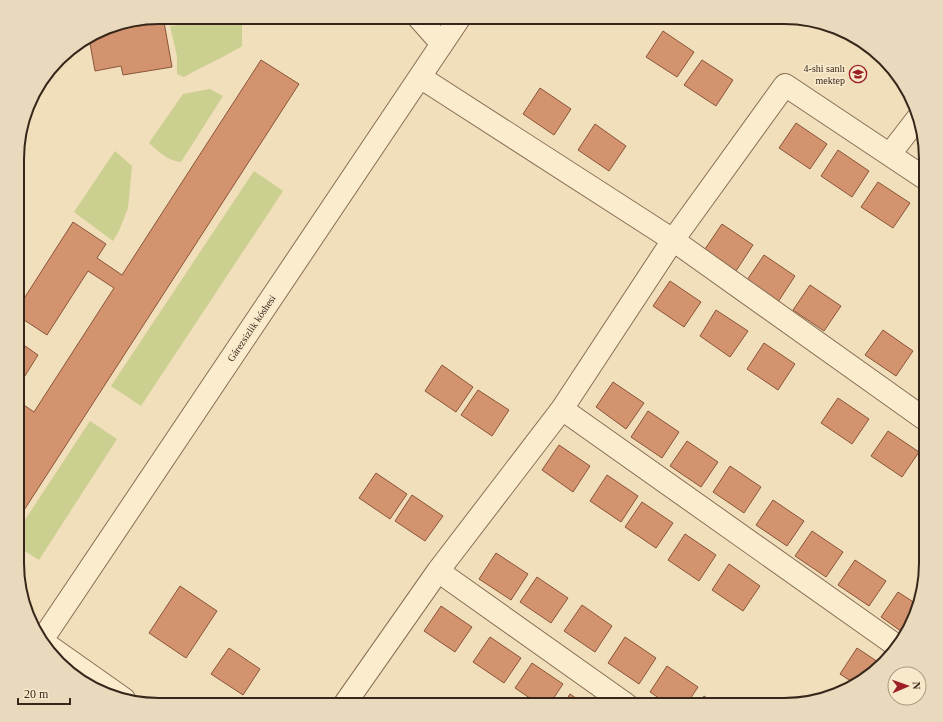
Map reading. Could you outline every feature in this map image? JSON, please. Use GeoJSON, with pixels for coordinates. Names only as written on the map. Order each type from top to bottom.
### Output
{"type":"FeatureCollection","features":[{"type":"Feature","properties":{"kind":"street"},"geometry":{"type":"LineString","coordinates":[[424,24],[442,44]]}},
{"type":"Feature","properties":{"kind":"street","name":"Gárezsizlik kóshesi"},"geometry":{"type":"LineString","coordinates":[[45,635],[455,24]]}},
{"type":"Feature","properties":{"kind":"street"},"geometry":{"type":"LineString","coordinates":[[420,77],[673,240],[919,415]]}},
{"type":"Feature","properties":{"kind":"street"},"geometry":{"type":"LineString","coordinates":[[349,698],[438,571],[562,409],[673,240],[785,85],[919,174]]}},
{"type":"Feature","properties":{"kind":"street"},"geometry":{"type":"LineString","coordinates":[[890,154],[914,123]]}},
{"type":"Feature","properties":{"kind":"street"},"geometry":{"type":"LineString","coordinates":[[562,409],[893,643]]}},
{"type":"Feature","properties":{"kind":"street"},"geometry":{"type":"LineString","coordinates":[[438,571],[617,698]]}},
{"type":"Feature","properties":{"kind":"street"},"geometry":{"type":"LineString","coordinates":[[58,652],[109,689]]}},
{"type":"Feature","properties":{"kind":"green space"},"geometry":{"type":"Polygon","coordinates":[[[185,24],[242,24],[242,46],[184,77],[177,74],[177,56],[170,26],[185,24]]]}},
{"type":"Feature","properties":{"kind":"green space"},"geometry":{"type":"Polygon","coordinates":[[[210,89],[223,96],[181,162],[168,158],[149,143],[183,94],[210,89]]]}},
{"type":"Feature","properties":{"kind":"green space"},"geometry":{"type":"Polygon","coordinates":[[[115,151],[132,166],[128,208],[119,231],[113,241],[74,212],[115,151]]]}},
{"type":"Feature","properties":{"kind":"green space"},"geometry":{"type":"Polygon","coordinates":[[[254,171],[283,191],[141,406],[111,386],[254,171]]]}},
{"type":"Feature","properties":{"kind":"green space"},"geometry":{"type":"Polygon","coordinates":[[[90,421],[117,439],[39,560],[24,550],[24,521],[90,421]]]}},
{"type":"Feature","properties":{"kind":"building"},"geometry":{"type":"Polygon","coordinates":[[[164,24],[172,67],[123,75],[121,66],[95,71],[90,43],[107,34],[141,26],[164,24]]]}},
{"type":"Feature","properties":{"kind":"building"},"geometry":{"type":"Polygon","coordinates":[[[663,31],[694,52],[677,77],[646,57],[663,31]]]}},
{"type":"Feature","properties":{"kind":"building"},"geometry":{"type":"Polygon","coordinates":[[[261,60],[299,84],[24,510],[24,405],[34,412],[114,288],[88,271],[47,335],[24,320],[24,299],[73,222],[106,244],[97,258],[122,275],[261,60]]]}},
{"type":"Feature","properties":{"kind":"building"},"geometry":{"type":"Polygon","coordinates":[[[702,60],[733,80],[716,106],[684,85],[702,60]]]}},
{"type":"Feature","properties":{"kind":"building"},"geometry":{"type":"Polygon","coordinates":[[[540,88],[571,109],[554,135],[523,114],[540,88]]]}},
{"type":"Feature","properties":{"kind":"building"},"geometry":{"type":"Polygon","coordinates":[[[796,123],[827,144],[810,169],[779,148],[796,123]]]}},
{"type":"Feature","properties":{"kind":"building"},"geometry":{"type":"Polygon","coordinates":[[[595,124],[626,146],[609,171],[578,150],[595,124]]]}},
{"type":"Feature","properties":{"kind":"building"},"geometry":{"type":"Polygon","coordinates":[[[838,150],[869,171],[852,197],[821,176],[838,150]]]}},
{"type":"Feature","properties":{"kind":"building"},"geometry":{"type":"Polygon","coordinates":[[[878,182],[910,203],[893,228],[861,207],[878,182]]]}},
{"type":"Feature","properties":{"kind":"building"},"geometry":{"type":"Polygon","coordinates":[[[722,224],[753,245],[736,271],[705,249],[722,224]]]}},
{"type":"Feature","properties":{"kind":"building"},"geometry":{"type":"Polygon","coordinates":[[[764,255],[795,276],[778,302],[747,280],[764,255]]]}},
{"type":"Feature","properties":{"kind":"building"},"geometry":{"type":"Polygon","coordinates":[[[670,281],[701,302],[684,327],[653,306],[670,281]]]}},
{"type":"Feature","properties":{"kind":"building"},"geometry":{"type":"Polygon","coordinates":[[[810,285],[841,306],[824,331],[793,310],[810,285]]]}},
{"type":"Feature","properties":{"kind":"building"},"geometry":{"type":"Polygon","coordinates":[[[716,310],[748,331],[730,357],[700,336],[716,310]]]}},
{"type":"Feature","properties":{"kind":"building"},"geometry":{"type":"Polygon","coordinates":[[[883,330],[913,351],[896,376],[865,355],[883,330]]]}},
{"type":"Feature","properties":{"kind":"building"},"geometry":{"type":"Polygon","coordinates":[[[764,343],[795,364],[778,390],[747,369],[764,343]]]}},
{"type":"Feature","properties":{"kind":"building"},"geometry":{"type":"Polygon","coordinates":[[[24,345],[38,355],[24,377],[24,345]]]}},
{"type":"Feature","properties":{"kind":"building"},"geometry":{"type":"Polygon","coordinates":[[[442,365],[473,387],[456,412],[425,391],[442,365]]]}},
{"type":"Feature","properties":{"kind":"building"},"geometry":{"type":"Polygon","coordinates":[[[613,382],[644,403],[626,429],[596,407],[613,382]]]}},
{"type":"Feature","properties":{"kind":"building"},"geometry":{"type":"Polygon","coordinates":[[[478,390],[509,410],[492,436],[461,415],[478,390]]]}},
{"type":"Feature","properties":{"kind":"building"},"geometry":{"type":"Polygon","coordinates":[[[838,398],[869,419],[852,444],[821,423],[838,398]]]}},
{"type":"Feature","properties":{"kind":"building"},"geometry":{"type":"Polygon","coordinates":[[[648,411],[679,432],[662,458],[631,437],[648,411]]]}},
{"type":"Feature","properties":{"kind":"building"},"geometry":{"type":"Polygon","coordinates":[[[888,431],[919,452],[902,477],[871,456],[888,431]]]}},
{"type":"Feature","properties":{"kind":"building"},"geometry":{"type":"Polygon","coordinates":[[[687,441],[718,462],[701,487],[670,466],[687,441]]]}},
{"type":"Feature","properties":{"kind":"building"},"geometry":{"type":"Polygon","coordinates":[[[559,445],[590,466],[573,492],[542,470],[559,445]]]}},
{"type":"Feature","properties":{"kind":"building"},"geometry":{"type":"Polygon","coordinates":[[[730,466],[761,487],[744,513],[713,492],[730,466]]]}},
{"type":"Feature","properties":{"kind":"building"},"geometry":{"type":"Polygon","coordinates":[[[376,473],[407,494],[390,519],[359,498],[376,473]]]}},
{"type":"Feature","properties":{"kind":"building"},"geometry":{"type":"Polygon","coordinates":[[[607,475],[638,496],[621,522],[590,501],[607,475]]]}},
{"type":"Feature","properties":{"kind":"building"},"geometry":{"type":"Polygon","coordinates":[[[412,495],[443,516],[425,541],[395,521],[412,495]]]}},
{"type":"Feature","properties":{"kind":"building"},"geometry":{"type":"Polygon","coordinates":[[[773,500],[804,521],[787,546],[756,525],[773,500]]]}},
{"type":"Feature","properties":{"kind":"building"},"geometry":{"type":"Polygon","coordinates":[[[642,502],[673,523],[656,548],[625,527],[642,502]]]}},
{"type":"Feature","properties":{"kind":"building"},"geometry":{"type":"Polygon","coordinates":[[[812,531],[843,552],[826,577],[795,556],[812,531]]]}},
{"type":"Feature","properties":{"kind":"building"},"geometry":{"type":"Polygon","coordinates":[[[685,534],[716,555],[699,581],[668,560],[685,534]]]}},
{"type":"Feature","properties":{"kind":"building"},"geometry":{"type":"Polygon","coordinates":[[[496,553],[528,574],[511,600],[479,579],[496,553]]]}},
{"type":"Feature","properties":{"kind":"building"},"geometry":{"type":"Polygon","coordinates":[[[855,560],[886,581],[869,606],[838,585],[855,560]]]}},
{"type":"Feature","properties":{"kind":"building"},"geometry":{"type":"Polygon","coordinates":[[[729,564],[760,586],[743,611],[712,590],[729,564]]]}},
{"type":"Feature","properties":{"kind":"building"},"geometry":{"type":"Polygon","coordinates":[[[537,577],[568,598],[551,623],[520,602],[537,577]]]}},
{"type":"Feature","properties":{"kind":"building"},"geometry":{"type":"Polygon","coordinates":[[[180,586],[217,611],[186,658],[149,633],[180,586]]]}},
{"type":"Feature","properties":{"kind":"building"},"geometry":{"type":"Polygon","coordinates":[[[898,592],[913,602],[909,615],[900,631],[881,617],[898,592]]]}},
{"type":"Feature","properties":{"kind":"building"},"geometry":{"type":"Polygon","coordinates":[[[582,605],[612,626],[595,652],[564,631],[582,605]]]}},
{"type":"Feature","properties":{"kind":"building"},"geometry":{"type":"Polygon","coordinates":[[[441,606],[472,627],[455,652],[424,631],[441,606]]]}},
{"type":"Feature","properties":{"kind":"building"},"geometry":{"type":"Polygon","coordinates":[[[490,637],[521,658],[504,683],[473,662],[490,637]]]}},
{"type":"Feature","properties":{"kind":"building"},"geometry":{"type":"Polygon","coordinates":[[[625,637],[656,658],[639,684],[608,663],[625,637]]]}},
{"type":"Feature","properties":{"kind":"building"},"geometry":{"type":"Polygon","coordinates":[[[229,648],[260,669],[243,695],[211,674],[229,648]]]}},
{"type":"Feature","properties":{"kind":"building"},"geometry":{"type":"Polygon","coordinates":[[[857,648],[877,661],[850,681],[840,674],[857,648]]]}},
{"type":"Feature","properties":{"kind":"building"},"geometry":{"type":"Polygon","coordinates":[[[532,663],[563,684],[554,698],[530,698],[515,688],[532,663]]]}},
{"type":"Feature","properties":{"kind":"building"},"geometry":{"type":"Polygon","coordinates":[[[667,666],[698,687],[691,698],[659,698],[650,692],[667,666]]]}},
{"type":"Feature","properties":{"kind":"building"},"geometry":{"type":"Polygon","coordinates":[[[570,694],[576,698],[567,698],[570,694]]]}},
{"type":"Feature","properties":{"kind":"place","name":"4-shi sanlı mektep"},"geometry":{"type":"Point","coordinates":[858,74]}}]}
